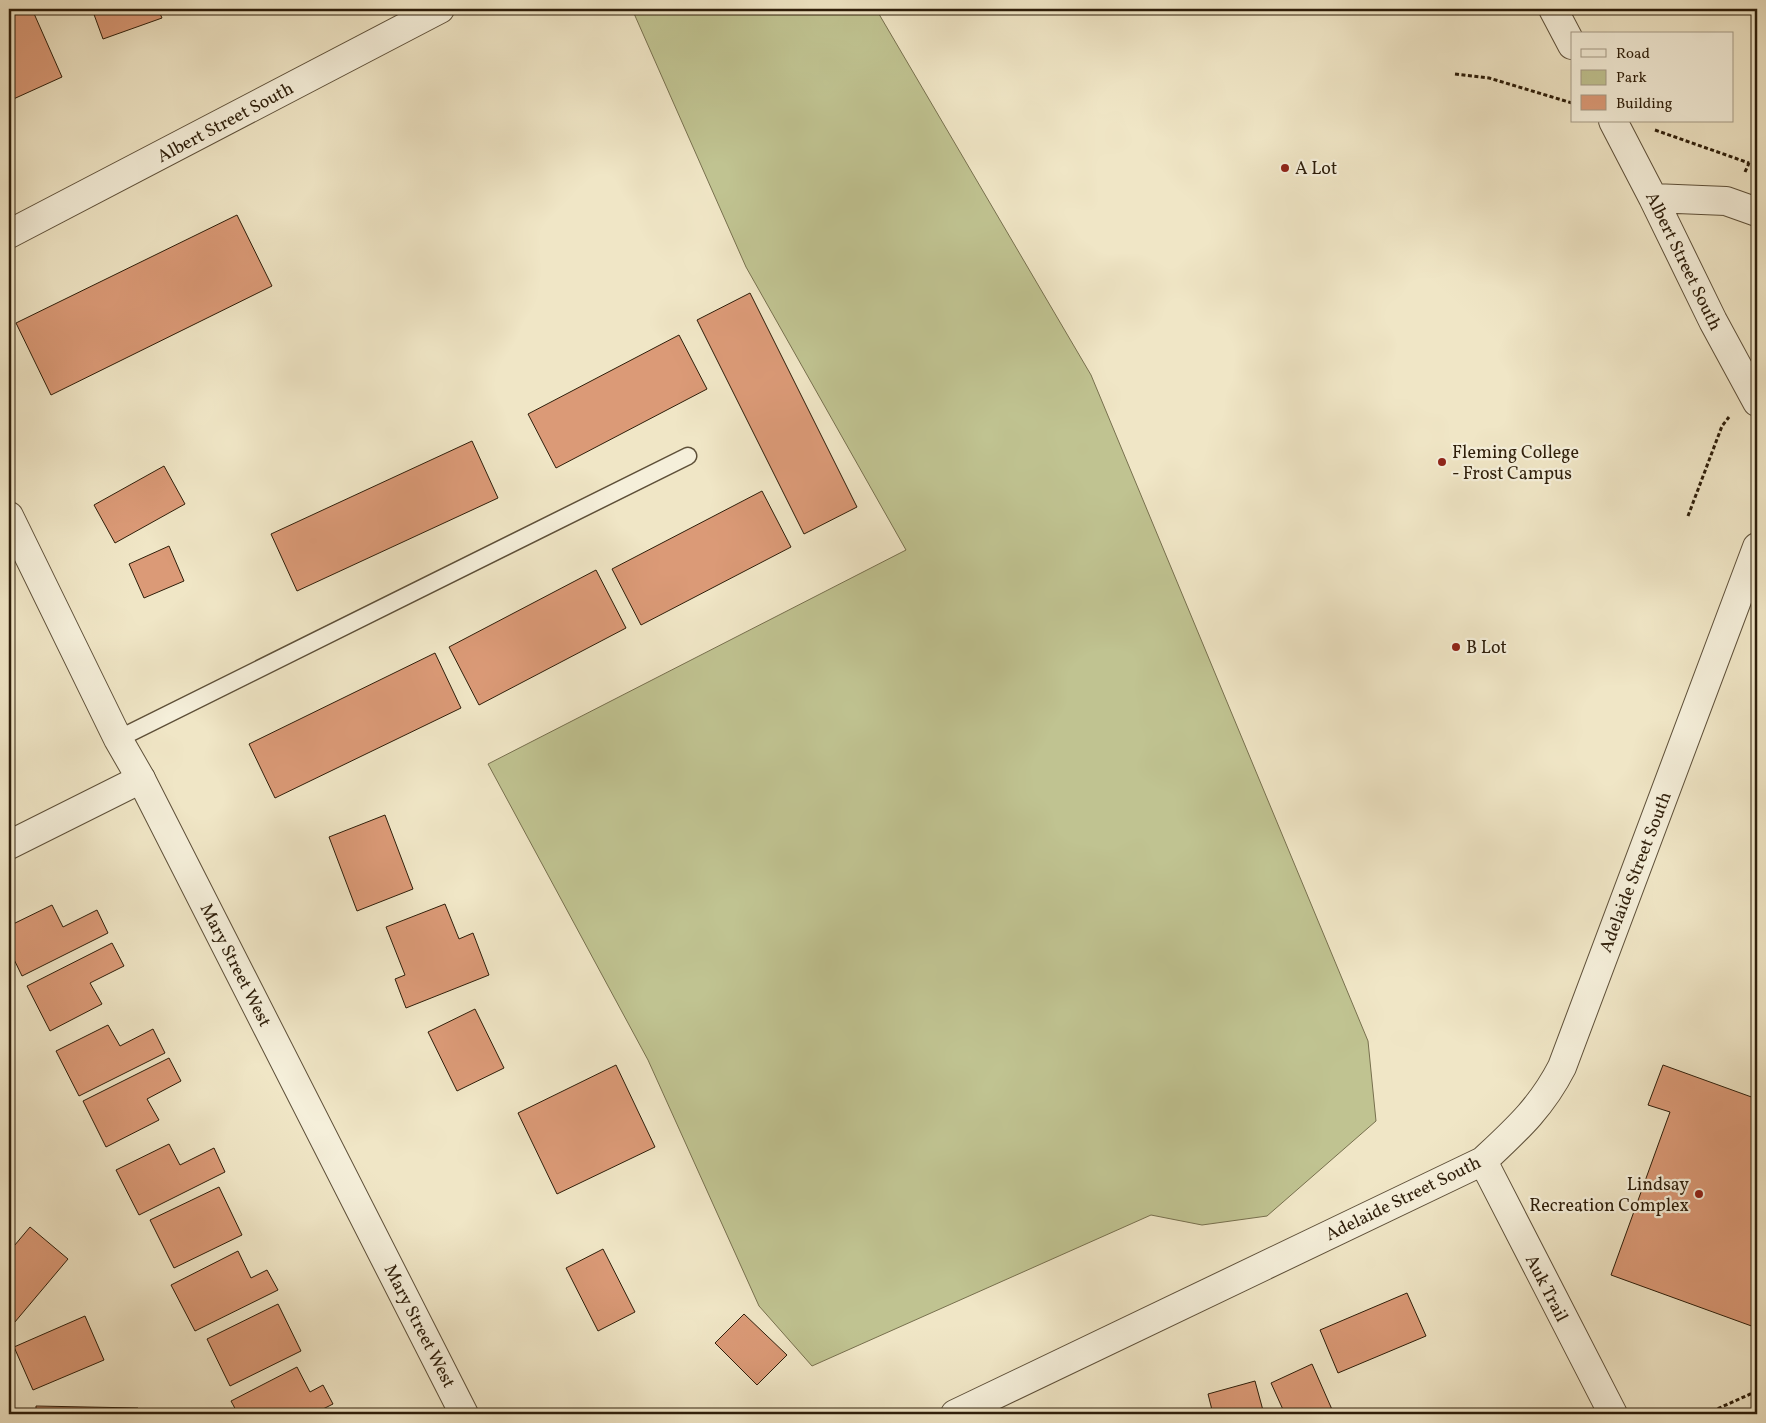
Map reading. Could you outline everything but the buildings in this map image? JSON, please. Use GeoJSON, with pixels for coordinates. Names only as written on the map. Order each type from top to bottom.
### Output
{"type":"FeatureCollection","features":[{"type":"Feature","properties":{"kind":"street","name":"Albert Street South"},"geometry":{"type":"LineString","coordinates":[[9,234],[440,9]]}},
{"type":"Feature","properties":{"kind":"street"},"geometry":{"type":"LineString","coordinates":[[1553,9],[1571,43]]}},
{"type":"Feature","properties":{"kind":"street","name":"Albert Street South"},"geometry":{"type":"LineString","coordinates":[[1613,122],[1653,198],[1713,321],[1757,400]]}},
{"type":"Feature","properties":{"kind":"street"},"geometry":{"type":"LineString","coordinates":[[1653,198],[1726,201],[1757,212]]}},
{"type":"Feature","properties":{"kind":"street","name":"Mary Street West"},"geometry":{"type":"LineString","coordinates":[[9,516],[118,739],[141,779],[464,1414]]}},
{"type":"Feature","properties":{"kind":"street","name":"Adelaide Street South"},"geometry":{"type":"LineString","coordinates":[[955,1414],[1483,1161],[1529,1118],[1548,1094],[1562,1067],[1757,547]]}},
{"type":"Feature","properties":{"kind":"street"},"geometry":{"type":"LineString","coordinates":[[9,846],[141,779]]}},
{"type":"Feature","properties":{"kind":"street","name":"Auk Trail"},"geometry":{"type":"LineString","coordinates":[[1483,1161],[1613,1414]]}},
{"type":"Feature","properties":{"kind":"lane"},"geometry":{"type":"LineString","coordinates":[[118,739],[688,456]]}},
{"type":"Feature","properties":{"kind":"path"},"geometry":{"type":"LineString","coordinates":[[1455,74],[1489,78],[1571,103]]}},
{"type":"Feature","properties":{"kind":"path"},"geometry":{"type":"LineString","coordinates":[[1646,127],[1748,163]]}},
{"type":"Feature","properties":{"kind":"path"},"geometry":{"type":"LineString","coordinates":[[1688,516],[1722,426],[1738,407],[1757,400]]}},
{"type":"Feature","properties":{"kind":"path"},"geometry":{"type":"LineString","coordinates":[[1706,1414],[1757,1391]]}},
{"type":"Feature","properties":{"kind":"green space"},"geometry":{"type":"Polygon","coordinates":[[[632,9],[876,9],[1091,375],[1368,1041],[1376,1121],[1267,1216],[1202,1225],[1151,1215],[812,1366],[759,1306],[648,1060],[488,764],[906,550],[746,267],[632,9]]]}},
{"type":"Feature","properties":{"kind":"place","name":"A Lot"},"geometry":{"type":"Point","coordinates":[1285,168]}},
{"type":"Feature","properties":{"kind":"place","name":"Fleming College - Frost Campus"},"geometry":{"type":"Point","coordinates":[1442,462]}},
{"type":"Feature","properties":{"kind":"place","name":"B Lot"},"geometry":{"type":"Point","coordinates":[1456,647]}},
{"type":"Feature","properties":{"kind":"place","name":"Lindsay Recreation Complex"},"geometry":{"type":"Point","coordinates":[1699,1194]}}]}
